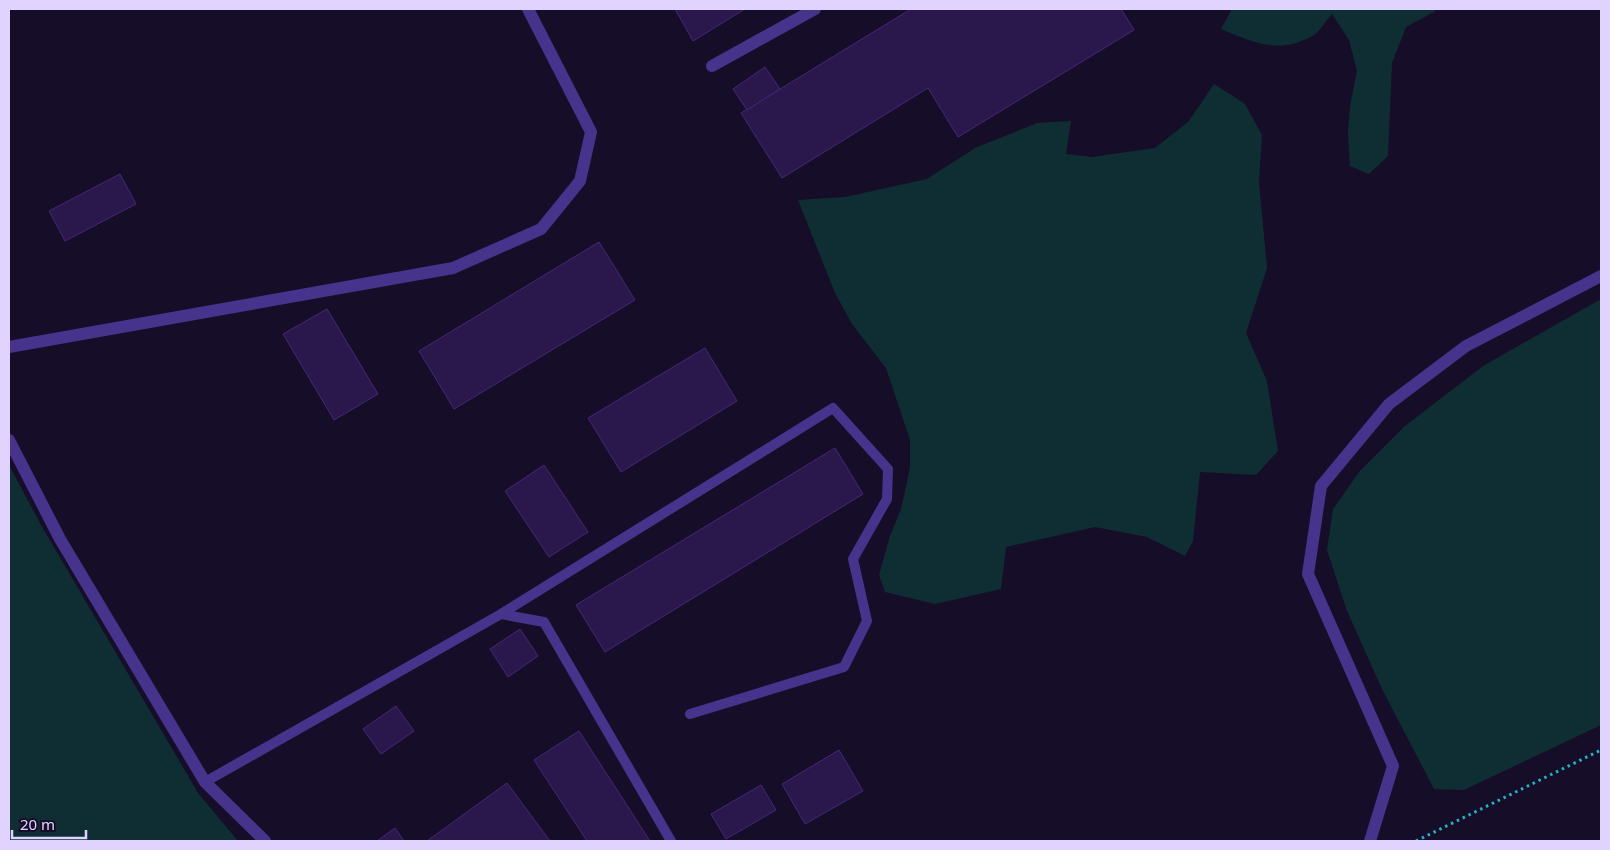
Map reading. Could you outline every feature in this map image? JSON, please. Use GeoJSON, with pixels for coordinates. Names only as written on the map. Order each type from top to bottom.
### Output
{"type":"FeatureCollection","features":[{"type":"Feature","properties":{"kind":"street"},"geometry":{"type":"LineString","coordinates":[[9,347],[453,268],[541,229],[580,181],[591,132],[528,9]]}},
{"type":"Feature","properties":{"kind":"street"},"geometry":{"type":"LineString","coordinates":[[712,66],[815,9]]}},
{"type":"Feature","properties":{"kind":"street"},"geometry":{"type":"LineString","coordinates":[[1370,841],[1393,766],[1308,574],[1321,486],[1389,404],[1466,346],[1601,276]]}},
{"type":"Feature","properties":{"kind":"street"},"geometry":{"type":"LineString","coordinates":[[9,440],[60,539],[205,782],[265,841]]}},
{"type":"Feature","properties":{"kind":"lane"},"geometry":{"type":"LineString","coordinates":[[205,782],[501,614],[833,408],[888,469],[887,499],[853,559],[867,621],[844,666],[690,714]]}},
{"type":"Feature","properties":{"kind":"lane"},"geometry":{"type":"LineString","coordinates":[[501,614],[544,622],[671,841]]}},
{"type":"Feature","properties":{"kind":"path"},"geometry":{"type":"LineString","coordinates":[[1416,841],[1601,750]]}},
{"type":"Feature","properties":{"kind":"green space"},"geometry":{"type":"Polygon","coordinates":[[[1232,9],[1435,9],[1434,12],[1406,27],[1392,63],[1388,156],[1369,174],[1350,166],[1348,133],[1350,106],[1357,71],[1349,40],[1332,14],[1314,35],[1301,41],[1278,46],[1245,39],[1221,29],[1232,9]]]}},
{"type":"Feature","properties":{"kind":"green space"},"geometry":{"type":"Polygon","coordinates":[[[1214,84],[1245,104],[1262,135],[1259,182],[1267,268],[1246,333],[1267,381],[1278,451],[1256,475],[1200,472],[1193,541],[1185,556],[1147,537],[1095,527],[1006,547],[1001,589],[935,604],[885,592],[879,575],[890,536],[901,509],[910,468],[910,440],[886,368],[852,324],[835,293],[798,200],[845,197],[927,179],[975,148],[1037,123],[1071,121],[1066,154],[1092,157],[1155,148],[1188,122],[1214,84]]]}},
{"type":"Feature","properties":{"kind":"green space"},"geometry":{"type":"Polygon","coordinates":[[[1601,299],[1601,725],[1464,790],[1434,789],[1382,689],[1347,611],[1327,550],[1333,509],[1359,472],[1405,426],[1483,366],[1601,299]]]}},
{"type":"Feature","properties":{"kind":"green space"},"geometry":{"type":"Polygon","coordinates":[[[9,465],[41,525],[198,793],[238,841],[9,841],[9,465]]]}},
{"type":"Feature","properties":{"kind":"building"},"geometry":{"type":"Polygon","coordinates":[[[675,9],[745,9],[693,41],[675,9]]]}},
{"type":"Feature","properties":{"kind":"building"},"geometry":{"type":"Polygon","coordinates":[[[911,9],[1121,9],[1134,30],[958,137],[928,88],[782,178],[741,113],[911,9]]]}},
{"type":"Feature","properties":{"kind":"building"},"geometry":{"type":"Polygon","coordinates":[[[765,67],[780,89],[747,110],[733,89],[765,67]]]}},
{"type":"Feature","properties":{"kind":"building"},"geometry":{"type":"Polygon","coordinates":[[[120,174],[136,204],[65,241],[49,211],[120,174]]]}},
{"type":"Feature","properties":{"kind":"building"},"geometry":{"type":"Polygon","coordinates":[[[599,242],[635,300],[454,409],[419,351],[599,242]]]}},
{"type":"Feature","properties":{"kind":"building"},"geometry":{"type":"Polygon","coordinates":[[[327,309],[378,394],[334,420],[283,334],[327,309]]]}},
{"type":"Feature","properties":{"kind":"building"},"geometry":{"type":"Polygon","coordinates":[[[705,348],[737,401],[621,472],[588,418],[705,348]]]}},
{"type":"Feature","properties":{"kind":"building"},"geometry":{"type":"Polygon","coordinates":[[[835,448],[863,494],[605,652],[576,605],[835,448]]]}},
{"type":"Feature","properties":{"kind":"building"},"geometry":{"type":"Polygon","coordinates":[[[544,465],[588,532],[549,557],[505,491],[544,465]]]}},
{"type":"Feature","properties":{"kind":"building"},"geometry":{"type":"Polygon","coordinates":[[[520,629],[538,656],[508,677],[490,649],[520,629]]]}},
{"type":"Feature","properties":{"kind":"building"},"geometry":{"type":"Polygon","coordinates":[[[396,706],[414,731],[381,754],[363,729],[396,706]]]}},
{"type":"Feature","properties":{"kind":"building"},"geometry":{"type":"Polygon","coordinates":[[[579,731],[650,841],[587,841],[534,760],[579,731]]]}},
{"type":"Feature","properties":{"kind":"building"},"geometry":{"type":"Polygon","coordinates":[[[839,750],[863,791],[805,824],[782,784],[839,750]]]}},
{"type":"Feature","properties":{"kind":"building"},"geometry":{"type":"Polygon","coordinates":[[[507,783],[550,841],[427,841],[507,783]]]}},
{"type":"Feature","properties":{"kind":"building"},"geometry":{"type":"Polygon","coordinates":[[[761,785],[776,810],[726,839],[711,814],[761,785]]]}},
{"type":"Feature","properties":{"kind":"building"},"geometry":{"type":"Polygon","coordinates":[[[395,828],[404,841],[377,841],[395,828]]]}}]}
